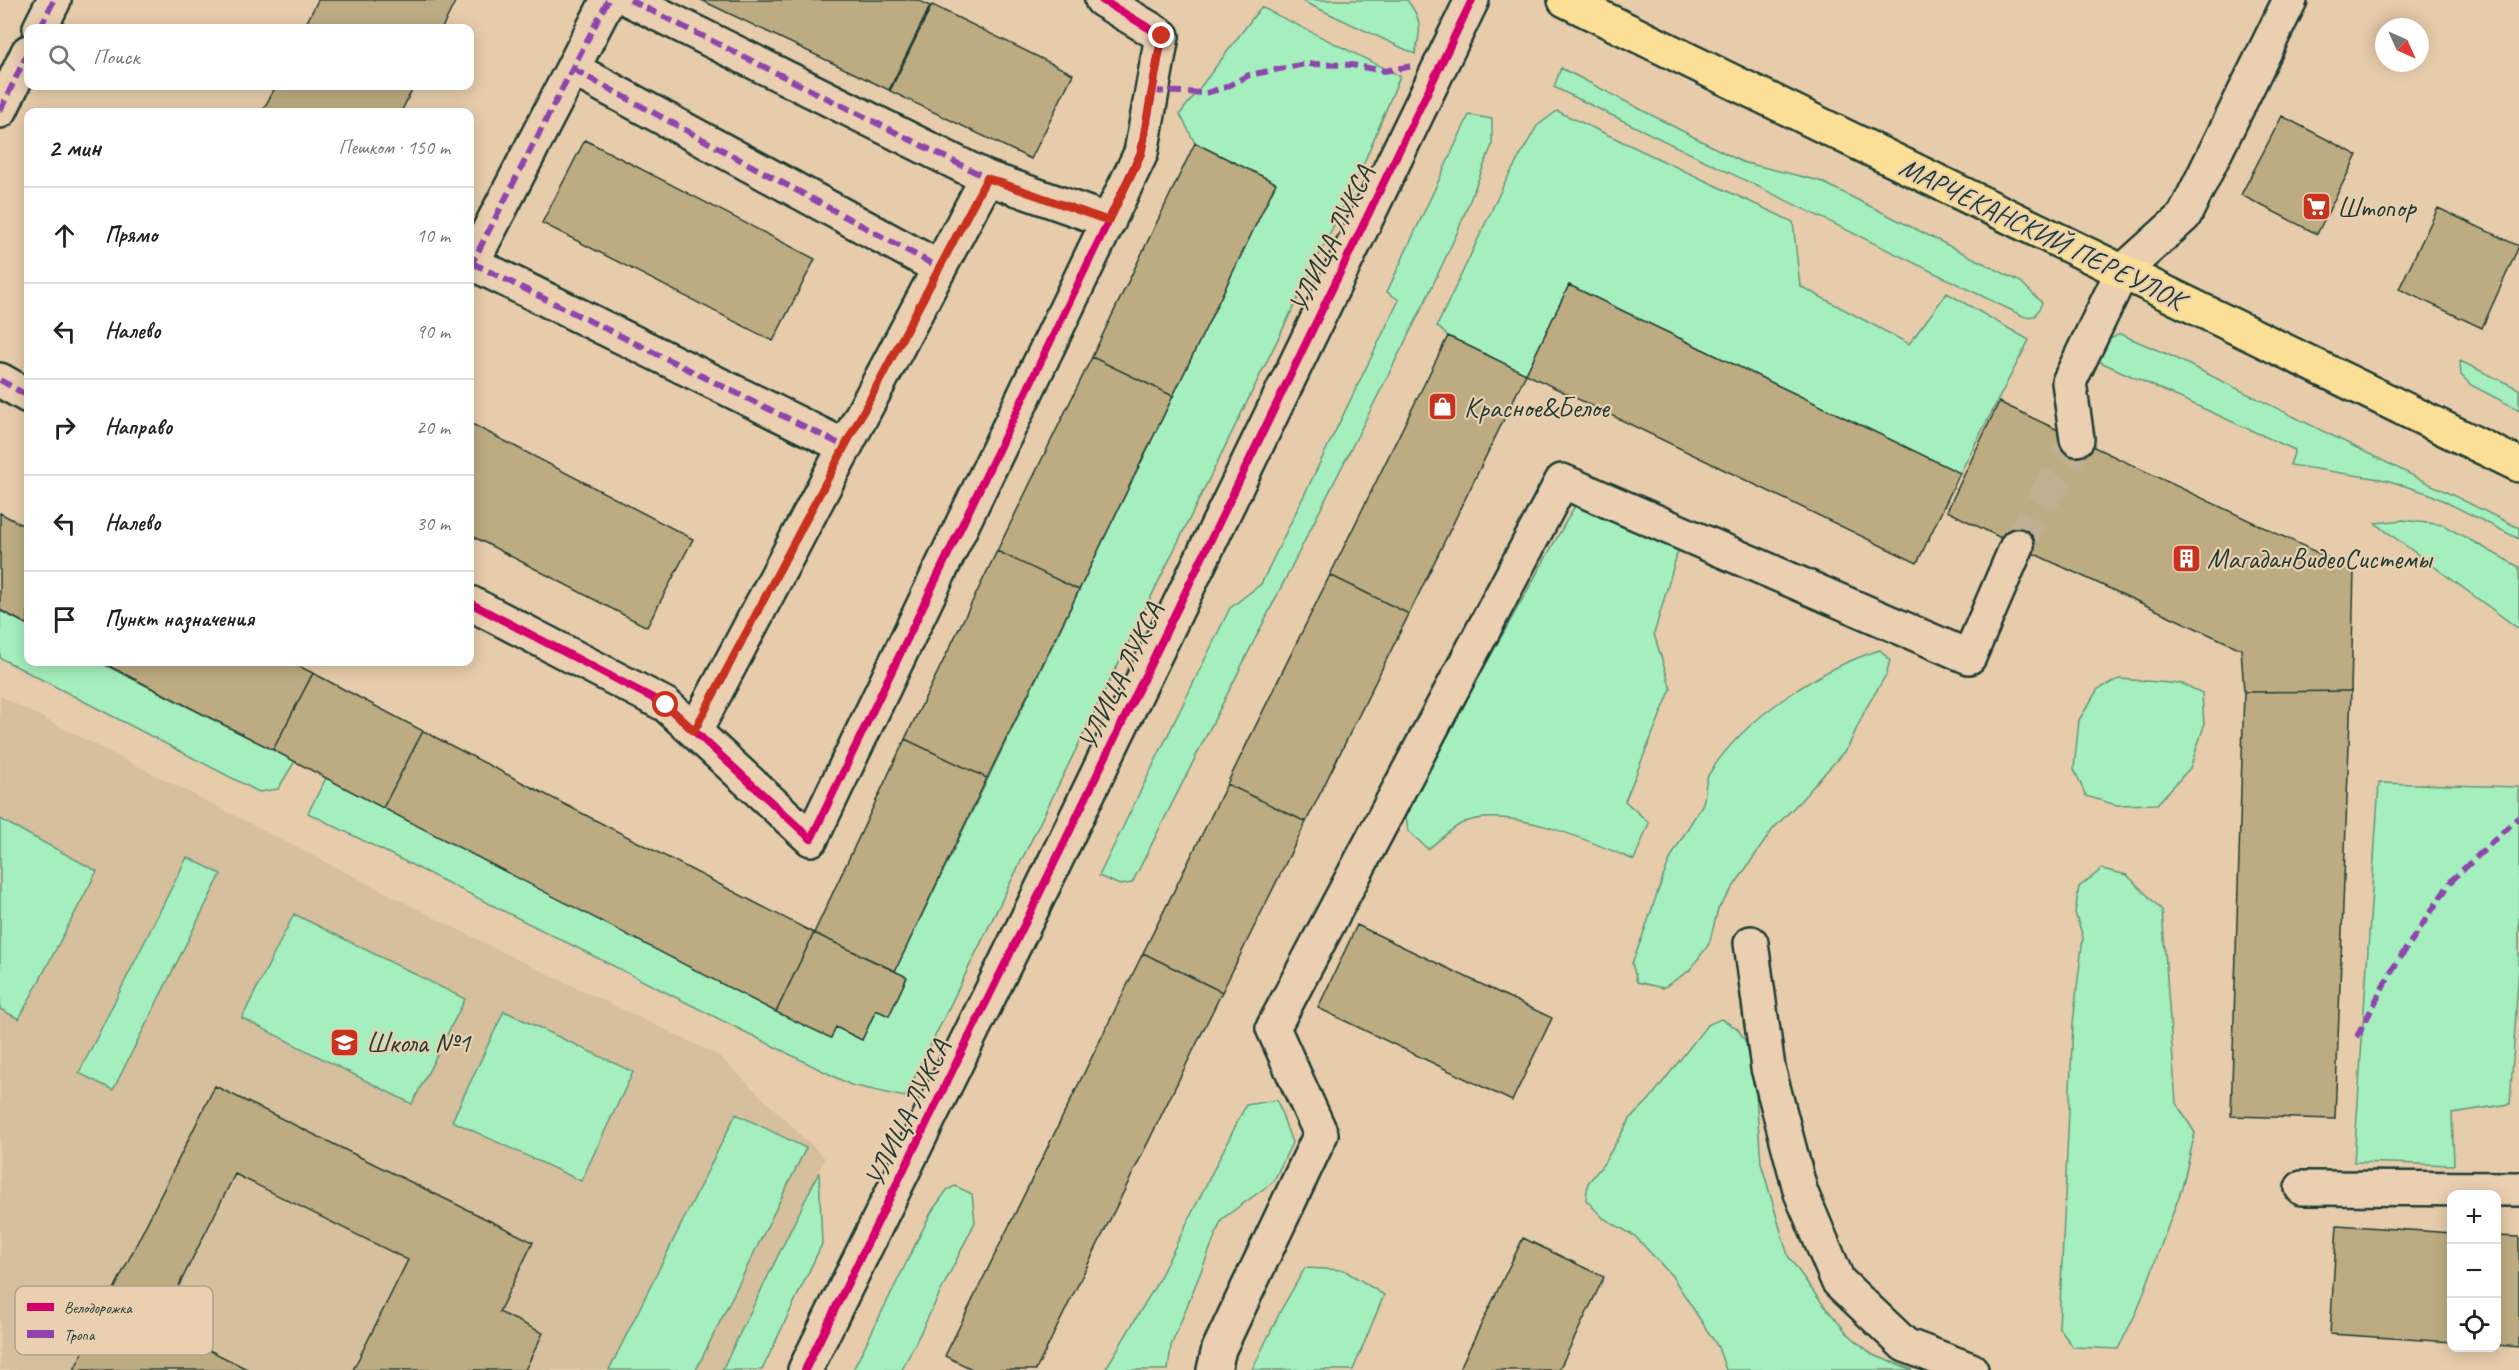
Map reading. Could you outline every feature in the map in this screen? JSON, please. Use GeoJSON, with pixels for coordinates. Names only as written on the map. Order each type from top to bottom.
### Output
{"type":"FeatureCollection","features":[{"type":"Feature","properties":{"kind":"main road","name":"МАРЧЕКАНСКИЙ ПЕРЕУЛОК"},"geometry":{"type":"LineString","coordinates":[[1565,0],[2519,465]]}},
{"type":"Feature","properties":{"kind":"street"},"geometry":{"type":"LineString","coordinates":[[42,24],[54,0]]}},
{"type":"Feature","properties":{"kind":"street"},"geometry":{"type":"LineString","coordinates":[[474,259],[608,0]]}},
{"type":"Feature","properties":{"kind":"street"},"geometry":{"type":"LineString","coordinates":[[630,0],[987,178],[1109,221]]}},
{"type":"Feature","properties":{"kind":"street"},"geometry":{"type":"LineString","coordinates":[[474,605],[666,705],[811,839],[1141,153],[1162,36],[1102,0]]}},
{"type":"Feature","properties":{"kind":"street","name":"УЛИЦА ЛУКСА"},"geometry":{"type":"LineString","coordinates":[[805,1370],[1028,918],[1472,0]]}},
{"type":"Feature","properties":{"kind":"street"},"geometry":{"type":"LineString","coordinates":[[2077,439],[2069,382],[2122,272],[2184,216],[2290,0]]}},
{"type":"Feature","properties":{"kind":"street"},"geometry":{"type":"LineString","coordinates":[[0,111],[24,60]]}},
{"type":"Feature","properties":{"kind":"street"},"geometry":{"type":"LineString","coordinates":[[573,69],[938,267]]}},
{"type":"Feature","properties":{"kind":"street"},"geometry":{"type":"LineString","coordinates":[[694,731],[987,178]]}},
{"type":"Feature","properties":{"kind":"street"},"geometry":{"type":"LineString","coordinates":[[474,266],[844,446]]}},
{"type":"Feature","properties":{"kind":"street"},"geometry":{"type":"LineString","coordinates":[[0,380],[24,394]]}},
{"type":"Feature","properties":{"kind":"street"},"geometry":{"type":"LineString","coordinates":[[1214,1370],[1219,1349],[1321,1134],[1272,1028],[1562,481],[1969,657],[2017,546]]}},
{"type":"Feature","properties":{"kind":"street"},"geometry":{"type":"LineString","coordinates":[[1750,943],[1768,1068],[1801,1192],[1839,1281],[1905,1345],[1971,1370]]}},
{"type":"Feature","properties":{"kind":"street"},"geometry":{"type":"LineString","coordinates":[[2302,1188],[2519,1189]]}},
{"type":"Feature","properties":{"kind":"shaded area","name":"Школа №1"},"geometry":{"type":"Polygon","coordinates":[[[0,696],[510,956],[718,1055],[825,1158],[722,1370],[0,1370],[0,696]]]}},
{"type":"Feature","properties":{"kind":"green space"},"geometry":{"type":"Polygon","coordinates":[[[1300,0],[1407,0],[1416,14],[1419,26],[1419,39],[1415,54],[1300,0]]]}},
{"type":"Feature","properties":{"kind":"green space"},"geometry":{"type":"Polygon","coordinates":[[[1261,7],[1400,76],[1361,170],[905,1097],[851,1085],[308,813],[326,778],[862,1040],[876,1010],[889,1016],[907,977],[895,971],[1276,183],[1195,143],[1180,114],[1261,7]]]}},
{"type":"Feature","properties":{"kind":"green space"},"geometry":{"type":"Polygon","coordinates":[[[1561,68],[1742,162],[1820,181],[2021,282],[2042,303],[2035,316],[2025,317],[1554,87],[1561,68]]]}},
{"type":"Feature","properties":{"kind":"green space"},"geometry":{"type":"Polygon","coordinates":[[[1557,111],[1793,222],[1800,286],[1909,344],[1947,293],[2029,340],[1960,473],[1569,285],[1526,374],[1448,336],[1437,326],[1504,184],[1537,126],[1557,111]]]}},
{"type":"Feature","properties":{"kind":"green space"},"geometry":{"type":"Polygon","coordinates":[[[1469,115],[1492,119],[1492,145],[1457,233],[1423,306],[1132,883],[1120,885],[1099,876],[1230,608],[1261,584],[1399,300],[1387,292],[1469,115]]]}},
{"type":"Feature","properties":{"kind":"green space"},"geometry":{"type":"Polygon","coordinates":[[[2120,334],[2169,355],[2519,528],[2519,539],[2430,494],[2386,480],[2290,465],[2295,450],[2096,360],[2104,342],[2120,334]]]}},
{"type":"Feature","properties":{"kind":"green space"},"geometry":{"type":"Polygon","coordinates":[[[2460,361],[2519,389],[2519,410],[2471,385],[2461,375],[2460,361]]]}},
{"type":"Feature","properties":{"kind":"green space"},"geometry":{"type":"Polygon","coordinates":[[[1576,504],[1679,547],[1654,634],[1671,689],[1625,801],[1649,823],[1634,860],[1551,828],[1504,818],[1483,818],[1460,824],[1428,849],[1408,831],[1405,808],[1576,504]]]}},
{"type":"Feature","properties":{"kind":"green space"},"geometry":{"type":"Polygon","coordinates":[[[2403,520],[2443,525],[2519,567],[2519,629],[2375,523],[2403,520]]]}},
{"type":"Feature","properties":{"kind":"green space"},"geometry":{"type":"Polygon","coordinates":[[[0,611],[24,623],[24,666],[107,666],[295,761],[278,789],[259,792],[0,658],[0,611]]]}},
{"type":"Feature","properties":{"kind":"green space"},"geometry":{"type":"Polygon","coordinates":[[[1880,650],[1890,660],[1886,675],[1866,708],[1848,747],[1773,829],[1718,909],[1709,944],[1689,971],[1663,988],[1637,982],[1632,963],[1663,876],[1702,805],[1707,778],[1723,754],[1741,734],[1784,698],[1833,669],[1880,650]]]}},
{"type":"Feature","properties":{"kind":"green space"},"geometry":{"type":"Polygon","coordinates":[[[2119,679],[2183,684],[2202,693],[2204,726],[2190,768],[2157,804],[2116,805],[2086,796],[2074,769],[2079,720],[2098,689],[2119,679]]]}},
{"type":"Feature","properties":{"kind":"green space"},"geometry":{"type":"Polygon","coordinates":[[[2379,783],[2519,787],[2519,966],[2510,1104],[2452,1113],[2454,1165],[2354,1162],[2379,783]]]}},
{"type":"Feature","properties":{"kind":"green space"},"geometry":{"type":"Polygon","coordinates":[[[0,819],[97,871],[19,1019],[0,1009],[0,819]]]}},
{"type":"Feature","properties":{"kind":"green space"},"geometry":{"type":"Polygon","coordinates":[[[187,857],[221,874],[113,1090],[79,1073],[187,857]]]}},
{"type":"Feature","properties":{"kind":"green space"},"geometry":{"type":"Polygon","coordinates":[[[2102,869],[2127,875],[2162,910],[2176,1103],[2195,1133],[2182,1188],[2137,1311],[2118,1349],[2073,1347],[2059,1328],[2073,1023],[2083,937],[2075,913],[2079,887],[2102,869]]]}},
{"type":"Feature","properties":{"kind":"green space"},"geometry":{"type":"Polygon","coordinates":[[[294,914],[465,999],[412,1104],[242,1018],[294,914]]]}},
{"type":"Feature","properties":{"kind":"green space"},"geometry":{"type":"Polygon","coordinates":[[[504,1011],[633,1072],[581,1181],[452,1121],[504,1011]]]}},
{"type":"Feature","properties":{"kind":"green space"},"geometry":{"type":"Polygon","coordinates":[[[1721,1019],[1737,1028],[1749,1047],[1756,1095],[1761,1163],[1788,1256],[1847,1333],[1873,1355],[1913,1370],[1726,1370],[1718,1347],[1672,1276],[1635,1236],[1603,1218],[1586,1200],[1588,1183],[1604,1163],[1630,1119],[1649,1100],[1707,1025],[1721,1019]]]}},
{"type":"Feature","properties":{"kind":"green space"},"geometry":{"type":"Polygon","coordinates":[[[1277,1100],[1292,1143],[1273,1182],[1222,1219],[1171,1346],[1168,1370],[1105,1370],[1156,1285],[1246,1105],[1277,1100]]]}},
{"type":"Feature","properties":{"kind":"green space"},"geometry":{"type":"Polygon","coordinates":[[[736,1114],[806,1148],[696,1370],[609,1370],[736,1114]]]}},
{"type":"Feature","properties":{"kind":"green space"},"geometry":{"type":"Polygon","coordinates":[[[819,1172],[822,1244],[762,1370],[722,1370],[819,1172]]]}},
{"type":"Feature","properties":{"kind":"green space"},"geometry":{"type":"Polygon","coordinates":[[[955,1186],[972,1194],[975,1222],[902,1370],[853,1370],[932,1211],[947,1190],[955,1186]]]}},
{"type":"Feature","properties":{"kind":"green space"},"geometry":{"type":"Polygon","coordinates":[[[1305,1268],[1344,1270],[1384,1295],[1353,1370],[1252,1370],[1281,1310],[1305,1268]]]}},
{"type":"Feature","properties":{"kind":"building"},"geometry":{"type":"Polygon","coordinates":[[[318,0],[456,0],[444,24],[306,24],[318,0]]]}},
{"type":"Feature","properties":{"kind":"building"},"geometry":{"type":"Polygon","coordinates":[[[701,0],[918,0],[930,6],[889,90],[701,0]]]}},
{"type":"Feature","properties":{"kind":"building"},"geometry":{"type":"Polygon","coordinates":[[[932,5],[1073,74],[1031,159],[890,91],[932,5]]]}},
{"type":"Feature","properties":{"kind":"building"},"geometry":{"type":"Polygon","coordinates":[[[274,90],[412,90],[403,108],[264,108],[274,90]]]}},
{"type":"Feature","properties":{"kind":"building"},"geometry":{"type":"Polygon","coordinates":[[[2282,116],[2357,155],[2317,234],[2241,195],[2282,116]]]}},
{"type":"Feature","properties":{"kind":"building"},"geometry":{"type":"Polygon","coordinates":[[[585,140],[815,259],[773,341],[542,223],[585,140]]]}},
{"type":"Feature","properties":{"kind":"building"},"geometry":{"type":"Polygon","coordinates":[[[1195,143],[1276,183],[1173,396],[1092,357],[1195,143]]]}},
{"type":"Feature","properties":{"kind":"building"},"geometry":{"type":"Polygon","coordinates":[[[2438,208],[2519,246],[2482,328],[2399,289],[2438,208]]]}},
{"type":"Feature","properties":{"kind":"building"},"geometry":{"type":"Polygon","coordinates":[[[1569,285],[1960,473],[1917,563],[1526,374],[1569,285]]]}},
{"type":"Feature","properties":{"kind":"building"},"geometry":{"type":"Polygon","coordinates":[[[1448,336],[1526,374],[1409,614],[1330,575],[1448,336]]]}},
{"type":"Feature","properties":{"kind":"building"},"geometry":{"type":"Polygon","coordinates":[[[1092,357],[1173,396],[1079,590],[997,551],[1092,357]]]}},
{"type":"Feature","properties":{"kind":"building","name":"МагаданВидеоСистемы"},"geometry":{"type":"Polygon","coordinates":[[[1999,402],[2354,570],[2351,691],[2244,692],[2241,649],[2017,546],[1947,511],[1999,402]]]}},
{"type":"Feature","properties":{"kind":"building"},"geometry":{"type":"Polygon","coordinates":[[[474,425],[693,539],[647,627],[474,537],[474,425]]]}},
{"type":"Feature","properties":{"kind":"building"},"geometry":{"type":"Polygon","coordinates":[[[0,513],[24,526],[24,623],[0,610],[0,513]]]}},
{"type":"Feature","properties":{"kind":"building"},"geometry":{"type":"Polygon","coordinates":[[[997,551],[1079,590],[987,778],[905,739],[997,551]]]}},
{"type":"Feature","properties":{"kind":"building"},"geometry":{"type":"Polygon","coordinates":[[[1330,575],[1409,614],[1306,822],[1227,784],[1330,575]]]}},
{"type":"Feature","properties":{"kind":"building"},"geometry":{"type":"Polygon","coordinates":[[[109,666],[298,666],[313,673],[273,750],[109,666]]]}},
{"type":"Feature","properties":{"kind":"building"},"geometry":{"type":"Polygon","coordinates":[[[313,673],[423,731],[383,808],[273,750],[313,673]]]}},
{"type":"Feature","properties":{"kind":"building"},"geometry":{"type":"Polygon","coordinates":[[[2351,691],[2335,1119],[2231,1116],[2244,692],[2351,691]]]}},
{"type":"Feature","properties":{"kind":"building"},"geometry":{"type":"Polygon","coordinates":[[[423,731],[814,933],[776,1012],[383,808],[423,731]]]}},
{"type":"Feature","properties":{"kind":"building"},"geometry":{"type":"Polygon","coordinates":[[[905,739],[987,778],[895,971],[814,933],[905,739]]]}},
{"type":"Feature","properties":{"kind":"building"},"geometry":{"type":"Polygon","coordinates":[[[1227,784],[1306,822],[1222,992],[1143,953],[1227,784]]]}},
{"type":"Feature","properties":{"kind":"building"},"geometry":{"type":"Polygon","coordinates":[[[1357,925],[1552,1018],[1512,1101],[1318,1008],[1357,925]]]}},
{"type":"Feature","properties":{"kind":"building"},"geometry":{"type":"Polygon","coordinates":[[[814,933],[907,977],[889,1016],[876,1010],[862,1040],[836,1027],[831,1038],[776,1012],[814,933]]]}},
{"type":"Feature","properties":{"kind":"building"},"geometry":{"type":"Polygon","coordinates":[[[1143,953],[1222,992],[1036,1370],[974,1370],[945,1356],[1143,953]]]}},
{"type":"Feature","properties":{"kind":"building"},"geometry":{"type":"Polygon","coordinates":[[[215,1086],[533,1242],[499,1312],[543,1333],[525,1370],[353,1370],[408,1260],[235,1174],[179,1286],[116,1286],[215,1086]]]}},
{"type":"Feature","properties":{"kind":"building"},"geometry":{"type":"Polygon","coordinates":[[[2337,1225],[2447,1233],[2447,1342],[2330,1334],[2337,1225]]]}},
{"type":"Feature","properties":{"kind":"building"},"geometry":{"type":"Polygon","coordinates":[[[2501,1236],[2519,1237],[2519,1347],[2501,1345],[2501,1236]]]}},
{"type":"Feature","properties":{"kind":"building"},"geometry":{"type":"Polygon","coordinates":[[[1523,1238],[1604,1277],[1559,1370],[1459,1370],[1523,1238]]]}},
{"type":"Feature","properties":{"kind":"building"},"geometry":{"type":"Polygon","coordinates":[[[213,1352],[249,1370],[74,1370],[81,1355],[213,1355],[213,1352]]]}},
{"type":"Feature","properties":{"kind":"tunnel"},"geometry":{"type":"LineString","coordinates":[[2017,546],[2077,439]]}},
{"type":"Feature","properties":{"kind":"marked path"},"geometry":{"type":"LineString","coordinates":[[42,24],[54,0]]}},
{"type":"Feature","properties":{"kind":"marked path"},"geometry":{"type":"LineString","coordinates":[[474,259],[608,0]]}},
{"type":"Feature","properties":{"kind":"marked path"},"geometry":{"type":"LineString","coordinates":[[630,0],[987,178]]}},
{"type":"Feature","properties":{"kind":"marked path"},"geometry":{"type":"LineString","coordinates":[[0,111],[24,60]]}},
{"type":"Feature","properties":{"kind":"marked path"},"geometry":{"type":"LineString","coordinates":[[1152,91],[1206,93],[1226,87],[1249,75],[1305,64],[1352,65],[1384,71],[1413,66]]}},
{"type":"Feature","properties":{"kind":"marked path"},"geometry":{"type":"LineString","coordinates":[[573,69],[938,267]]}},
{"type":"Feature","properties":{"kind":"marked path"},"geometry":{"type":"LineString","coordinates":[[695,731],[987,178],[1109,221]]}},
{"type":"Feature","properties":{"kind":"marked path"},"geometry":{"type":"LineString","coordinates":[[474,264],[844,446]]}},
{"type":"Feature","properties":{"kind":"marked path"},"geometry":{"type":"LineString","coordinates":[[0,380],[24,394]]}},
{"type":"Feature","properties":{"kind":"marked path"},"geometry":{"type":"LineString","coordinates":[[2357,1037],[2392,970],[2452,880],[2519,817]]}},
{"type":"Feature","properties":{"kind":"cycle path"},"geometry":{"type":"LineString","coordinates":[[474,605],[666,705],[811,839],[1141,153],[1162,36],[1102,0]]}},
{"type":"Feature","properties":{"kind":"cycle path"},"geometry":{"type":"LineString","coordinates":[[805,1370],[1033,907],[1472,0]]}},
{"type":"Feature","properties":{"kind":"place","name":"Штопор"},"geometry":{"type":"Point","coordinates":[2316,207]}},
{"type":"Feature","properties":{"kind":"place","name":"Красное&Белое"},"geometry":{"type":"Point","coordinates":[1443,407]}},
{"type":"Feature","properties":{"kind":"place","name":"МагаданВидеоСистемы"},"geometry":{"type":"Point","coordinates":[2186,558]}},
{"type":"Feature","properties":{"kind":"place","name":"Школа №1"},"geometry":{"type":"Point","coordinates":[345,1042]}},
{"type":"Feature","properties":{"kind":"route"},"geometry":{"type":"LineString","coordinates":[[666,705],[694,731],[987,178],[1109,221],[1141,153],[1162,36]]}}]}
